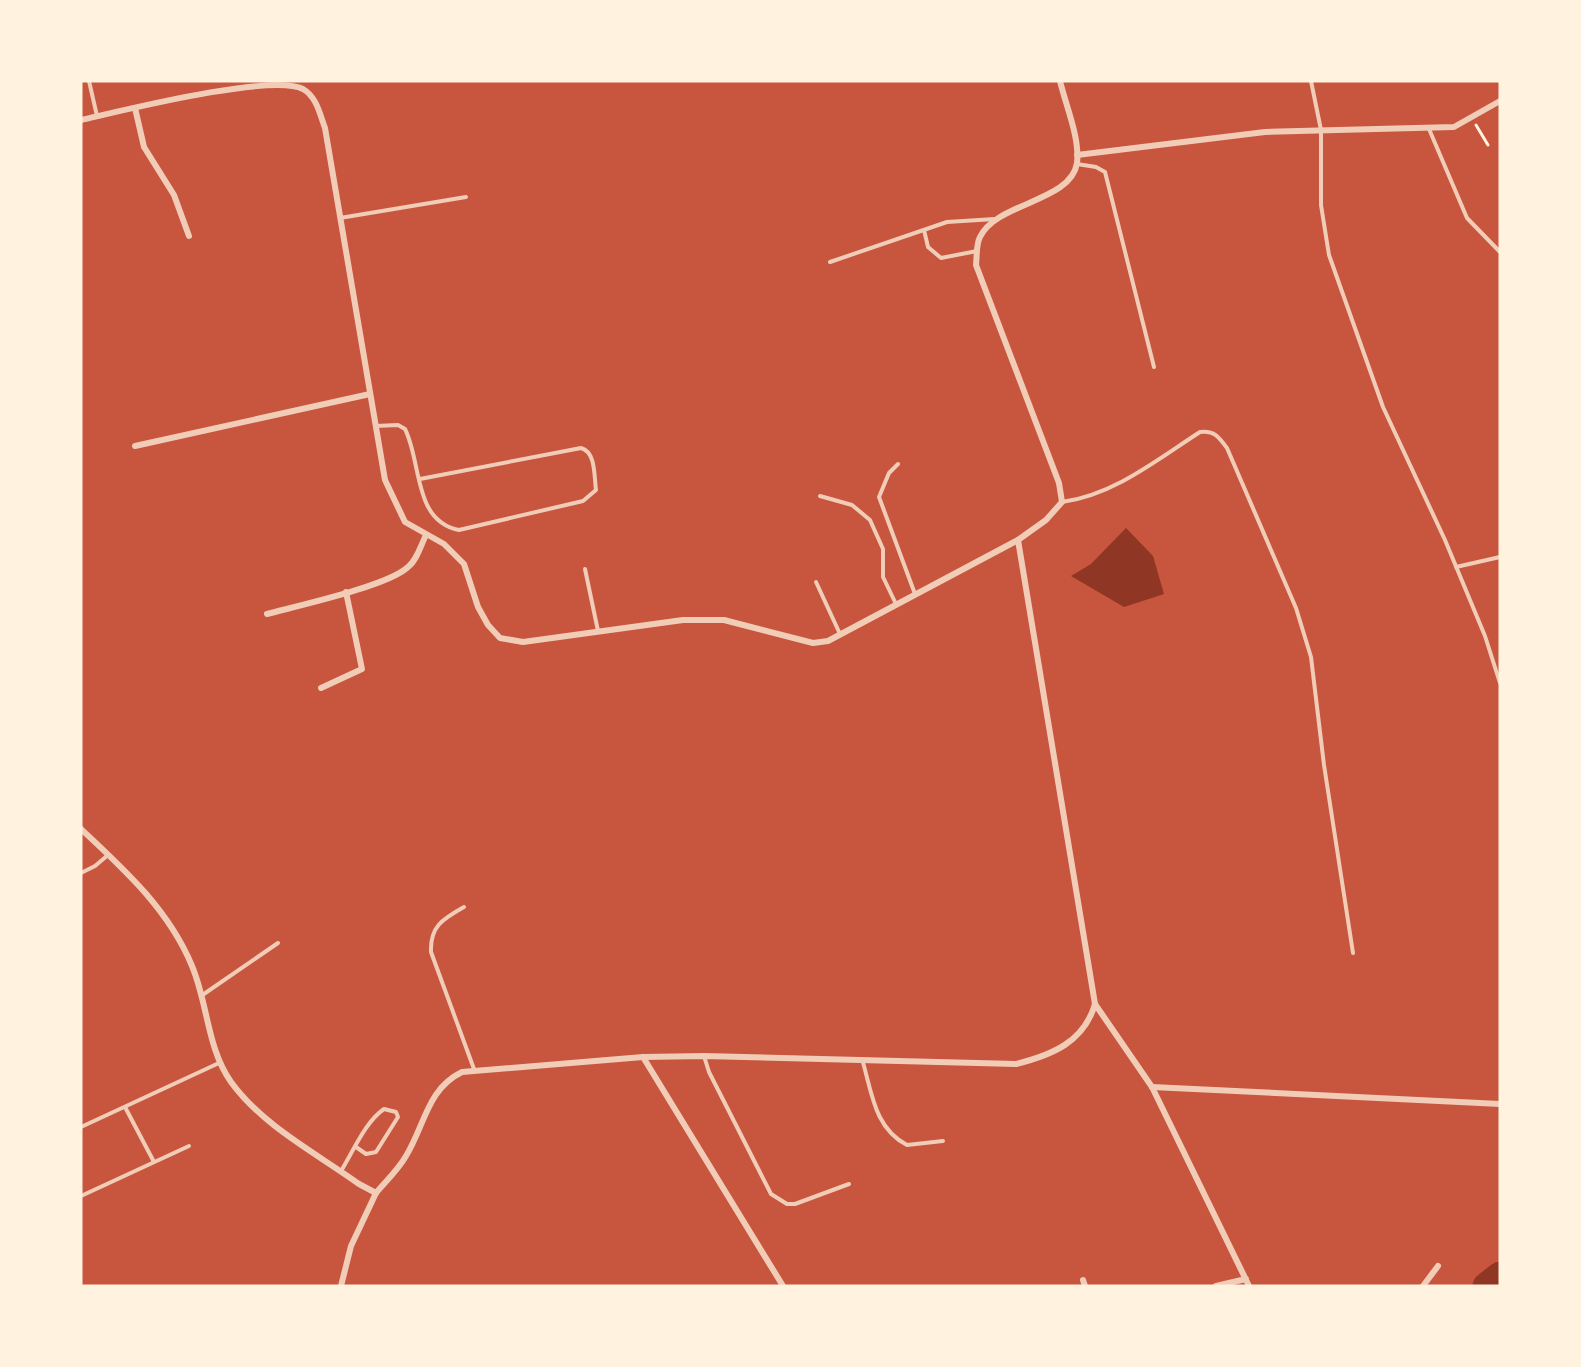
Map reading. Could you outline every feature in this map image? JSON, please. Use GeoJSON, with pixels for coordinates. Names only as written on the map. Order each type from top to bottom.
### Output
{"type":"FeatureCollection","features":[{"type":"Feature","properties":{"kind":"street"},"geometry":{"type":"LineString","coordinates":[[81,120],[245,87],[282,85],[303,89],[316,103],[325,128],[385,480],[405,522],[444,544],[464,564],[478,607],[488,625],[500,638],[523,642],[683,620],[724,620],[813,643],[828,640],[840,634],[1018,540],[1046,520],[1062,502],[1059,483],[976,265],[980,237],[996,219],[1059,188],[1071,177],[1077,164],[1077,155],[1060,81]]}},
{"type":"Feature","properties":{"kind":"street"},"geometry":{"type":"LineString","coordinates":[[1077,155],[1265,132],[1454,127],[1472,119],[1500,101]]}},
{"type":"Feature","properties":{"kind":"street"},"geometry":{"type":"LineString","coordinates":[[135,108],[144,147],[174,195],[189,236]]}},
{"type":"Feature","properties":{"kind":"street"},"geometry":{"type":"LineString","coordinates":[[135,446],[370,394]]}},
{"type":"Feature","properties":{"kind":"street"},"geometry":{"type":"LineString","coordinates":[[267,614],[346,592],[400,573],[410,566],[426,535]]}},
{"type":"Feature","properties":{"kind":"street"},"geometry":{"type":"LineString","coordinates":[[341,1286],[351,1246],[376,1193],[406,1157],[435,1095],[446,1079],[474,1069],[643,1057],[704,1056],[1016,1064],[1055,1052],[1090,1022],[1095,1004],[1018,540]]}},
{"type":"Feature","properties":{"kind":"street"},"geometry":{"type":"LineString","coordinates":[[321,688],[362,669],[346,592]]}},
{"type":"Feature","properties":{"kind":"street"},"geometry":{"type":"LineString","coordinates":[[81,829],[141,886],[172,931],[192,966],[219,1063],[253,1110],[376,1193]]}},
{"type":"Feature","properties":{"kind":"street"},"geometry":{"type":"LineString","coordinates":[[1095,1004],[1152,1087],[1249,1286]]}},
{"type":"Feature","properties":{"kind":"street"},"geometry":{"type":"LineString","coordinates":[[643,1057],[783,1286]]}},
{"type":"Feature","properties":{"kind":"street"},"geometry":{"type":"LineString","coordinates":[[1152,1087],[1500,1104]]}},
{"type":"Feature","properties":{"kind":"street"},"geometry":{"type":"LineString","coordinates":[[1422,1286],[1438,1266]]}},
{"type":"Feature","properties":{"kind":"street"},"geometry":{"type":"LineString","coordinates":[[1216,1286],[1246,1279]]}},
{"type":"Feature","properties":{"kind":"lane"},"geometry":{"type":"LineString","coordinates":[[88,81],[97,116]]}},
{"type":"Feature","properties":{"kind":"lane"},"geometry":{"type":"LineString","coordinates":[[1311,81],[1321,130],[1321,205],[1329,255],[1383,407],[1456,567],[1485,636],[1500,683]]}},
{"type":"Feature","properties":{"kind":"lane"},"geometry":{"type":"LineString","coordinates":[[1429,129],[1467,218],[1500,252]]}},
{"type":"Feature","properties":{"kind":"lane"},"geometry":{"type":"LineString","coordinates":[[1077,164],[1096,167],[1105,172],[1154,367]]}},
{"type":"Feature","properties":{"kind":"lane"},"geometry":{"type":"LineString","coordinates":[[340,218],[466,197]]}},
{"type":"Feature","properties":{"kind":"lane"},"geometry":{"type":"LineString","coordinates":[[830,262],[947,222],[996,219]]}},
{"type":"Feature","properties":{"kind":"lane"},"geometry":{"type":"LineString","coordinates":[[924,230],[928,247],[941,258],[978,251]]}},
{"type":"Feature","properties":{"kind":"lane"},"geometry":{"type":"LineString","coordinates":[[375,426],[398,425],[405,429],[426,505],[440,524],[459,531],[583,501],[597,490],[591,455],[587,450],[581,448],[420,478]]}},
{"type":"Feature","properties":{"kind":"lane"},"geometry":{"type":"LineString","coordinates":[[1062,502],[1080,500],[1120,483],[1200,432],[1210,431],[1217,435],[1227,448],[1296,608],[1311,657],[1324,765],[1353,953]]}},
{"type":"Feature","properties":{"kind":"lane"},"geometry":{"type":"LineString","coordinates":[[898,464],[889,473],[879,497],[915,594]]}},
{"type":"Feature","properties":{"kind":"lane"},"geometry":{"type":"LineString","coordinates":[[820,496],[852,506],[870,520],[883,549],[883,577],[896,604]]}},
{"type":"Feature","properties":{"kind":"lane"},"geometry":{"type":"LineString","coordinates":[[1456,567],[1500,557]]}},
{"type":"Feature","properties":{"kind":"lane"},"geometry":{"type":"LineString","coordinates":[[585,569],[598,631]]}},
{"type":"Feature","properties":{"kind":"lane"},"geometry":{"type":"LineString","coordinates":[[816,582],[840,634]]}},
{"type":"Feature","properties":{"kind":"lane"},"geometry":{"type":"LineString","coordinates":[[81,873],[95,866],[108,855]]}},
{"type":"Feature","properties":{"kind":"lane"},"geometry":{"type":"LineString","coordinates":[[464,907],[440,921],[433,930],[430,952],[474,1069]]}},
{"type":"Feature","properties":{"kind":"lane"},"geometry":{"type":"LineString","coordinates":[[200,996],[278,943]]}},
{"type":"Feature","properties":{"kind":"lane"},"geometry":{"type":"LineString","coordinates":[[704,1056],[709,1072],[771,1194],[787,1204],[795,1204],[849,1184]]}},
{"type":"Feature","properties":{"kind":"lane"},"geometry":{"type":"LineString","coordinates":[[862,1059],[879,1117],[887,1132],[907,1145],[943,1141]]}},
{"type":"Feature","properties":{"kind":"lane"},"geometry":{"type":"LineString","coordinates":[[81,1127],[219,1063]]}},
{"type":"Feature","properties":{"kind":"lane"},"geometry":{"type":"LineString","coordinates":[[125,1107],[154,1162]]}},
{"type":"Feature","properties":{"kind":"lane"},"geometry":{"type":"LineString","coordinates":[[341,1171],[376,1114],[384,1109],[396,1112],[398,1117],[376,1152],[366,1154],[356,1147]]}},
{"type":"Feature","properties":{"kind":"lane"},"geometry":{"type":"LineString","coordinates":[[81,1196],[189,1146]]}},
{"type":"Feature","properties":{"kind":"path"},"geometry":{"type":"LineString","coordinates":[[1472,119],[1488,146]]}},
{"type":"Feature","properties":{"kind":"shaded area"},"geometry":{"type":"Polygon","coordinates":[[[1126,528],[1153,556],[1164,594],[1124,607],[1071,576],[1091,564],[1126,528]]]}},
{"type":"Feature","properties":{"kind":"waterway"},"geometry":{"type":"LineString","coordinates":[[1486,1286],[1500,1275]]}}]}
